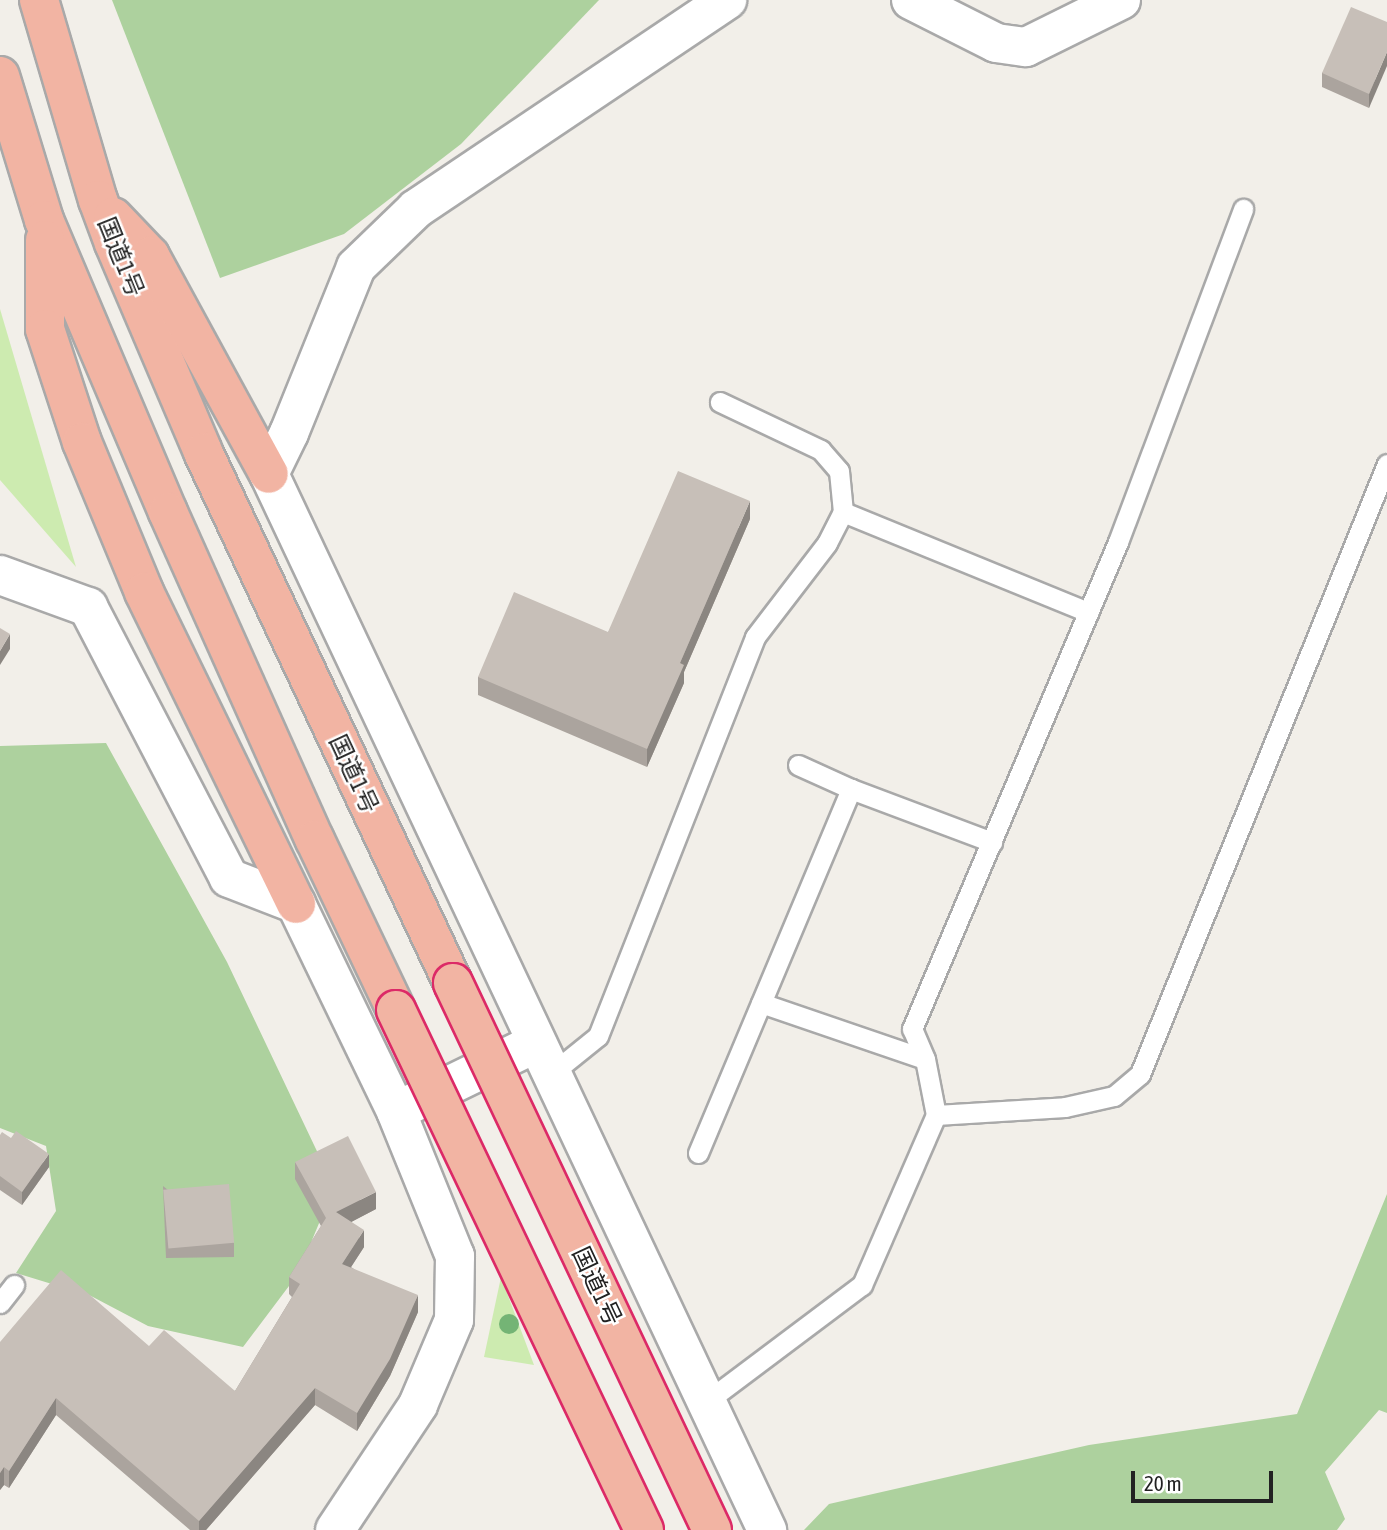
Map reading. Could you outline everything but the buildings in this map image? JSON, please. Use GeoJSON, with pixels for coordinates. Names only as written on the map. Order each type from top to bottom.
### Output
{"type":"FeatureCollection","features":[{"type":"Feature","properties":{"kind":"highway","name":"国道1号"},"geometry":{"type":"LineString","coordinates":[[39,0],[98,200],[203,452],[712,1530]]}},
{"type":"Feature","properties":{"kind":"highway"},"geometry":{"type":"LineString","coordinates":[[0,76],[44,220],[168,512],[310,828],[644,1530]]}},
{"type":"Feature","properties":{"kind":"highway"},"geometry":{"type":"LineString","coordinates":[[98,200],[150,256],[269,474]]}},
{"type":"Feature","properties":{"kind":"highway"},"geometry":{"type":"LineString","coordinates":[[44,220],[45,329],[82,442],[144,592],[296,904]]}},
{"type":"Feature","properties":{"kind":"street"},"geometry":{"type":"LineString","coordinates":[[727,0],[416,209],[356,267],[289,433],[269,474],[767,1530]]}},
{"type":"Feature","properties":{"kind":"street"},"geometry":{"type":"LineString","coordinates":[[911,0],[996,43],[1026,47],[1121,0]]}},
{"type":"Feature","properties":{"kind":"street"},"geometry":{"type":"LineString","coordinates":[[0,575],[88,607],[229,878],[296,904],[396,1111],[455,1256],[454,1320],[418,1405],[335,1530]]}},
{"type":"Feature","properties":{"kind":"street"},"geometry":{"type":"LineString","coordinates":[[396,1111],[543,1058]]}},
{"type":"Feature","properties":{"kind":"lane"},"geometry":{"type":"LineString","coordinates":[[706,1402],[862,1285],[936,1115],[925,1059],[912,1029],[1118,542],[1243,209]]}},
{"type":"Feature","properties":{"kind":"lane"},"geometry":{"type":"LineString","coordinates":[[543,1058],[598,1036],[755,637],[827,543],[843,512],[839,471],[821,450],[720,402]]}},
{"type":"Feature","properties":{"kind":"lane"},"geometry":{"type":"LineString","coordinates":[[936,1115],[1065,1107],[1114,1096],[1140,1074],[1387,464]]}},
{"type":"Feature","properties":{"kind":"lane"},"geometry":{"type":"LineString","coordinates":[[843,512],[1088,612]]}},
{"type":"Feature","properties":{"kind":"lane"},"geometry":{"type":"LineString","coordinates":[[798,765],[851,789],[992,842]]}},
{"type":"Feature","properties":{"kind":"lane"},"geometry":{"type":"LineString","coordinates":[[698,1153],[851,789]]}},
{"type":"Feature","properties":{"kind":"lane"},"geometry":{"type":"LineString","coordinates":[[761,1003],[925,1059]]}},
{"type":"Feature","properties":{"kind":"lane"},"geometry":{"type":"LineString","coordinates":[[0,1303],[14,1285]]}},
{"type":"Feature","properties":{"kind":"green space"},"geometry":{"type":"Polygon","coordinates":[[[112,0],[599,0],[461,144],[344,234],[220,278],[112,0]]]}},
{"type":"Feature","properties":{"kind":"green space"},"geometry":{"type":"Polygon","coordinates":[[[0,309],[76,567],[0,480],[0,309]]]}},
{"type":"Feature","properties":{"kind":"green space"},"geometry":{"type":"Polygon","coordinates":[[[106,743],[227,962],[334,1187],[298,1274],[243,1347],[148,1326],[91,1296],[16,1273],[56,1211],[46,1146],[0,1128],[0,746],[106,743]]]}},
{"type":"Feature","properties":{"kind":"green space"},"geometry":{"type":"Polygon","coordinates":[[[1387,1194],[1387,1413],[1379,1410],[1325,1472],[1345,1519],[1337,1530],[804,1530],[829,1504],[1089,1445],[1297,1414],[1387,1194]]]}},
{"type":"Feature","properties":{"kind":"green space"},"geometry":{"type":"Polygon","coordinates":[[[501,1277],[534,1365],[484,1357],[501,1277]]]}}]}
